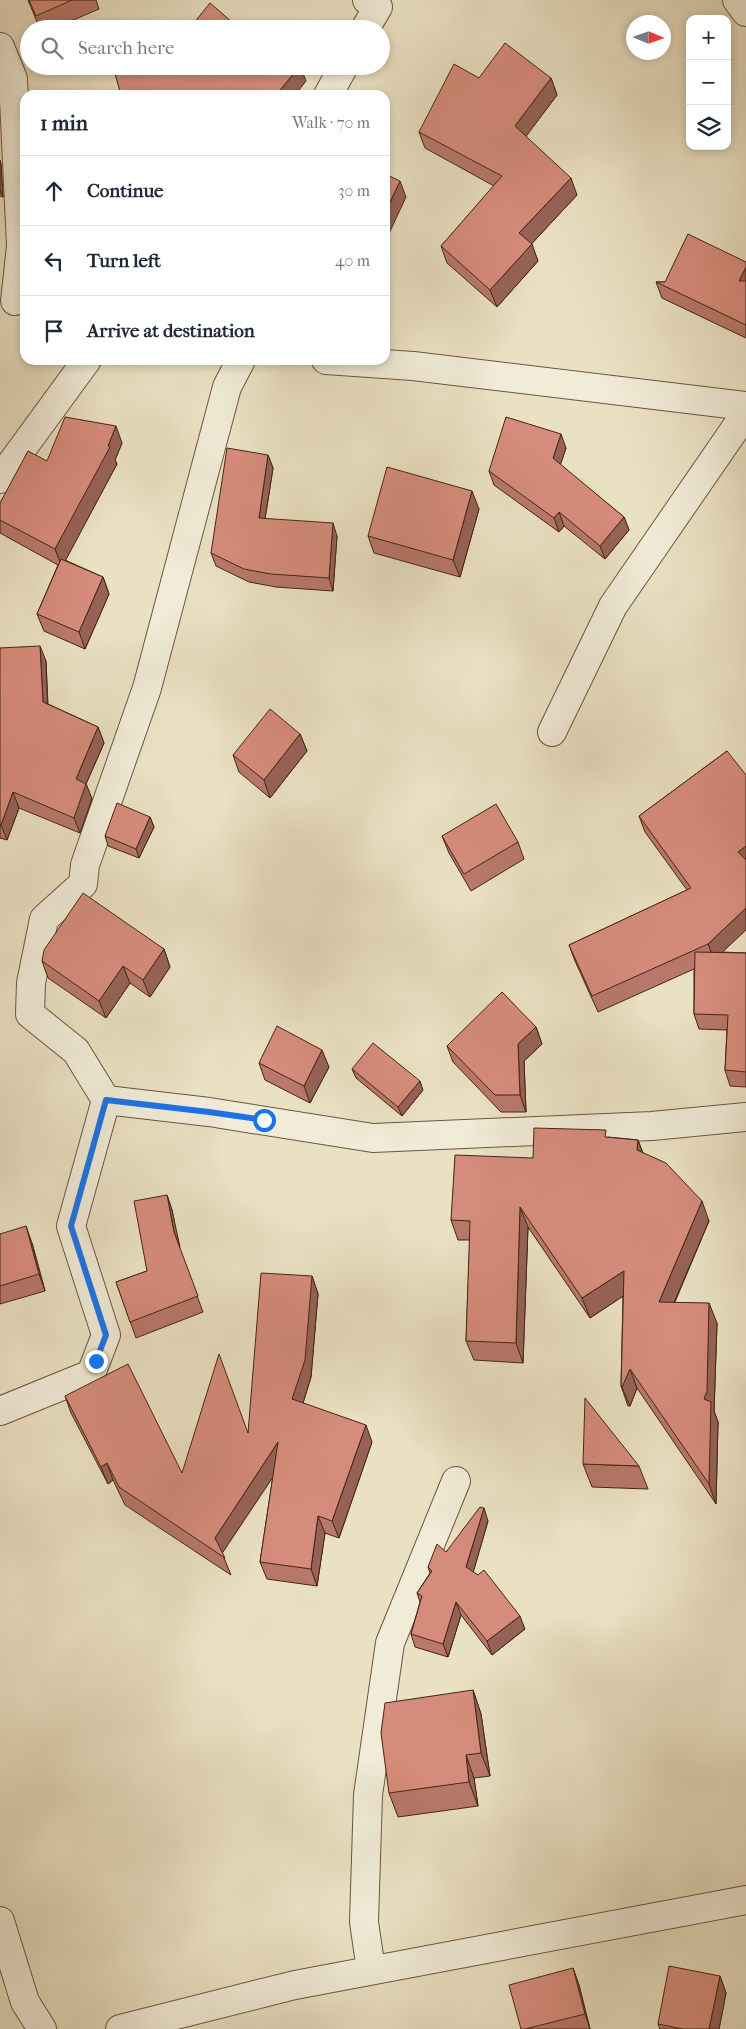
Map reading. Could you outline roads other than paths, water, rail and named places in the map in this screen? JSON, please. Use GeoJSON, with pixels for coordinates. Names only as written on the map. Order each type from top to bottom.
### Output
{"type":"FeatureCollection","features":[{"type":"Feature","properties":{"kind":"street"},"geometry":{"type":"LineString","coordinates":[[367,0],[378,7],[371,20]]}},
{"type":"Feature","properties":{"kind":"street"},"geometry":{"type":"LineString","coordinates":[[737,0],[746,12]]}},
{"type":"Feature","properties":{"kind":"street"},"geometry":{"type":"LineString","coordinates":[[0,47],[14,79],[20,222]]}},
{"type":"Feature","properties":{"kind":"street"},"geometry":{"type":"LineString","coordinates":[[331,90],[339,75]]}},
{"type":"Feature","properties":{"kind":"street"},"geometry":{"type":"LineString","coordinates":[[13,301],[20,253]]}},
{"type":"Feature","properties":{"kind":"street"},"geometry":{"type":"LineString","coordinates":[[390,364],[746,406]]}},
{"type":"Feature","properties":{"kind":"street"},"geometry":{"type":"LineString","coordinates":[[0,479],[83,365]]}},
{"type":"Feature","properties":{"kind":"street"},"geometry":{"type":"LineString","coordinates":[[0,1412],[91,1374],[106,1335],[71,1226],[106,1100],[76,1051],[30,1014],[31,983],[44,920],[83,884],[85,865],[147,688],[227,387],[238,365]]}},
{"type":"Feature","properties":{"kind":"street"},"geometry":{"type":"LineString","coordinates":[[552,732],[613,606],[746,413]]}},
{"type":"Feature","properties":{"kind":"street"},"geometry":{"type":"LineString","coordinates":[[106,1100],[209,1112],[374,1138],[652,1126],[746,1118]]}},
{"type":"Feature","properties":{"kind":"street"},"geometry":{"type":"LineString","coordinates":[[371,1970],[364,1922],[368,1794],[390,1643],[456,1481]]}},
{"type":"Feature","properties":{"kind":"street"},"geometry":{"type":"LineString","coordinates":[[120,2029],[295,1985],[746,1900]]}},
{"type":"Feature","properties":{"kind":"street"},"geometry":{"type":"LineString","coordinates":[[0,1921],[25,2002],[42,2029]]}}]}
